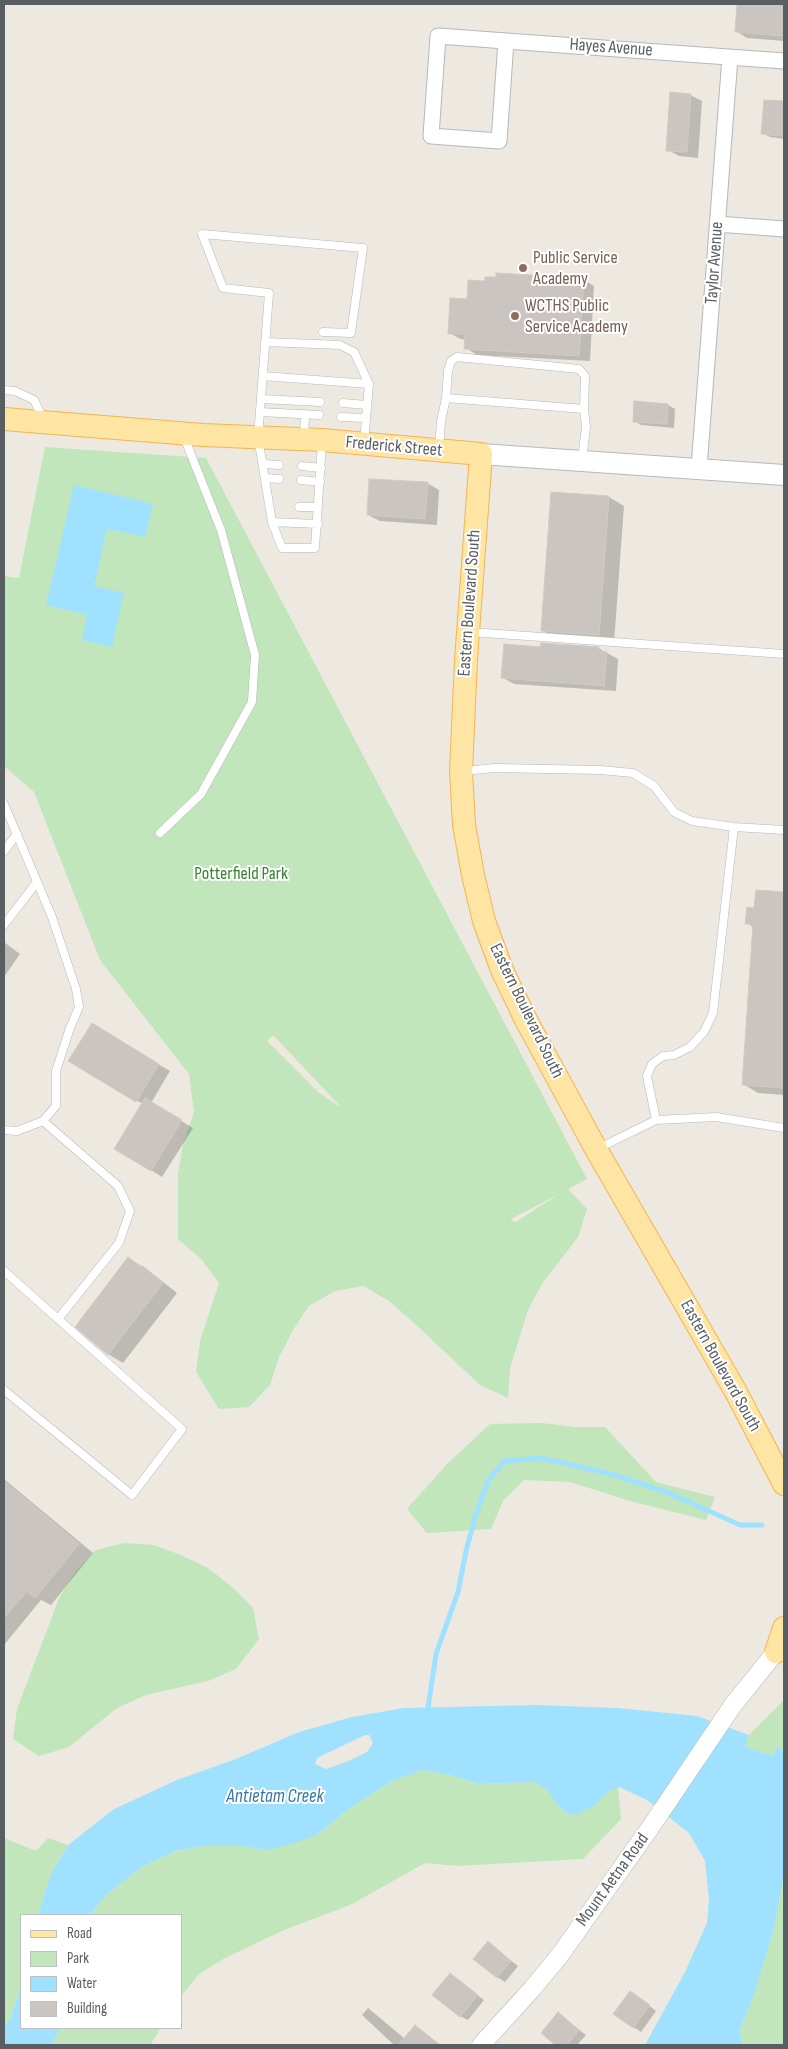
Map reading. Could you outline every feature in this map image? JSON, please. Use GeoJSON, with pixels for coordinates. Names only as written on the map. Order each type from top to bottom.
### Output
{"type":"FeatureCollection","features":[{"type":"Feature","properties":{"kind":"main road","name":"Frederick Street"},"geometry":{"type":"LineString","coordinates":[[4,419],[784,475]]}},
{"type":"Feature","properties":{"kind":"main road","name":"Eastern Boulevard South"},"geometry":{"type":"LineString","coordinates":[[481,454],[468,632],[462,771],[464,825],[484,921],[502,970],[596,1149],[736,1392],[784,1484]]}},
{"type":"Feature","properties":{"kind":"main road"},"geometry":{"type":"LineString","coordinates":[[780,1647],[784,1628]]}},
{"type":"Feature","properties":{"kind":"street","name":"Hayes Avenue"},"geometry":{"type":"LineString","coordinates":[[506,41],[499,141],[431,136],[438,36],[784,61]]}},
{"type":"Feature","properties":{"kind":"street","name":"Taylor Avenue"},"geometry":{"type":"LineString","coordinates":[[699,468],[730,57]]}},
{"type":"Feature","properties":{"kind":"street"},"geometry":{"type":"LineString","coordinates":[[717,224],[784,229]]}},
{"type":"Feature","properties":{"kind":"street","name":"Mount Aetna Road"},"geometry":{"type":"LineString","coordinates":[[481,2045],[532,1990],[560,1954],[650,1828],[734,1705],[780,1647]]}},
{"type":"Feature","properties":{"kind":"lane"},"geometry":{"type":"LineString","coordinates":[[305,415],[321,468],[318,524],[314,548],[282,548],[272,522],[273,507],[265,478],[258,437],[269,293],[223,288],[202,234],[363,248],[352,332],[323,332]]}},
{"type":"Feature","properties":{"kind":"lane"},"geometry":{"type":"LineString","coordinates":[[265,342],[340,344],[354,352],[369,384],[364,444]]}},
{"type":"Feature","properties":{"kind":"lane"},"geometry":{"type":"LineString","coordinates":[[439,451],[448,371],[451,361],[457,357],[579,369],[585,376],[584,409],[586,427],[582,461]]}},
{"type":"Feature","properties":{"kind":"lane"},"geometry":{"type":"LineString","coordinates":[[263,376],[369,384]]}},
{"type":"Feature","properties":{"kind":"lane"},"geometry":{"type":"LineString","coordinates":[[4,390],[15,392],[34,400],[44,422]]}},
{"type":"Feature","properties":{"kind":"lane"},"geometry":{"type":"LineString","coordinates":[[262,398],[320,402]]}},
{"type":"Feature","properties":{"kind":"lane"},"geometry":{"type":"LineString","coordinates":[[446,398],[584,409]]}},
{"type":"Feature","properties":{"kind":"lane"},"geometry":{"type":"LineString","coordinates":[[343,403],[367,405]]}},
{"type":"Feature","properties":{"kind":"lane"},"geometry":{"type":"LineString","coordinates":[[260,412],[319,415]]}},
{"type":"Feature","properties":{"kind":"lane"},"geometry":{"type":"LineString","coordinates":[[341,416],[366,418]]}},
{"type":"Feature","properties":{"kind":"lane"},"geometry":{"type":"LineString","coordinates":[[160,833],[201,794],[252,702],[255,655],[221,530],[182,433]]}},
{"type":"Feature","properties":{"kind":"lane"},"geometry":{"type":"LineString","coordinates":[[264,464],[279,465]]}},
{"type":"Feature","properties":{"kind":"lane"},"geometry":{"type":"LineString","coordinates":[[302,466],[321,468]]}},
{"type":"Feature","properties":{"kind":"lane"},"geometry":{"type":"LineString","coordinates":[[265,478],[279,479]]}},
{"type":"Feature","properties":{"kind":"lane"},"geometry":{"type":"LineString","coordinates":[[301,480],[320,482]]}},
{"type":"Feature","properties":{"kind":"lane"},"geometry":{"type":"LineString","coordinates":[[299,507],[318,508]]}},
{"type":"Feature","properties":{"kind":"lane"},"geometry":{"type":"LineString","coordinates":[[272,522],[318,524]]}},
{"type":"Feature","properties":{"kind":"lane"},"geometry":{"type":"LineString","coordinates":[[468,632],[784,654]]}},
{"type":"Feature","properties":{"kind":"lane"},"geometry":{"type":"LineString","coordinates":[[462,771],[495,768],[600,770],[633,773],[654,786],[674,812],[692,821],[734,827],[784,830]]}},
{"type":"Feature","properties":{"kind":"lane"},"geometry":{"type":"LineString","coordinates":[[4,804],[37,882],[76,989],[79,1008],[70,1028],[56,1071],[56,1106],[43,1121],[17,1131],[4,1130]]}},
{"type":"Feature","properties":{"kind":"lane"},"geometry":{"type":"LineString","coordinates":[[656,1120],[647,1076],[652,1064],[658,1058],[690,1047],[704,1032],[713,1013],[734,827]]}},
{"type":"Feature","properties":{"kind":"lane"},"geometry":{"type":"LineString","coordinates":[[4,851],[17,834]]}},
{"type":"Feature","properties":{"kind":"lane"},"geometry":{"type":"LineString","coordinates":[[4,925],[37,882]]}},
{"type":"Feature","properties":{"kind":"lane"},"geometry":{"type":"LineString","coordinates":[[596,1149],[656,1120],[716,1117],[784,1128]]}},
{"type":"Feature","properties":{"kind":"lane"},"geometry":{"type":"LineString","coordinates":[[43,1121],[118,1186],[130,1212],[119,1243],[58,1319]]}},
{"type":"Feature","properties":{"kind":"lane"},"geometry":{"type":"LineString","coordinates":[[4,1271],[182,1429],[132,1495],[4,1390]]}},
{"type":"Feature","properties":{"kind":"green space","name":"Potterfield Park"},"geometry":{"type":"Polygon","coordinates":[[[45,447],[206,458],[587,1179],[568,1189],[587,1209],[578,1237],[542,1284],[528,1310],[510,1368],[508,1398],[480,1385],[389,1301],[363,1286],[335,1291],[309,1306],[293,1330],[279,1357],[270,1385],[249,1407],[219,1409],[196,1372],[200,1341],[219,1283],[201,1259],[178,1239],[178,1174],[183,1144],[194,1112],[189,1074],[100,960],[34,792],[4,766],[4,576],[19,578],[45,447]],[[273,1035],[267,1041],[318,1092],[340,1107],[340,1106],[273,1035]],[[559,1194],[511,1219],[511,1220],[516,1222],[559,1194]]]}},
{"type":"Feature","properties":{"kind":"green space"},"geometry":{"type":"Polygon","coordinates":[[[542,1423],[575,1427],[605,1427],[656,1482],[715,1497],[706,1520],[630,1501],[570,1482],[524,1480],[503,1501],[491,1529],[427,1533],[407,1509],[447,1464],[490,1424],[542,1423]]]}},
{"type":"Feature","properties":{"kind":"green space"},"geometry":{"type":"Polygon","coordinates":[[[124,1543],[154,1545],[208,1568],[232,1587],[253,1608],[259,1639],[236,1669],[208,1681],[146,1695],[117,1708],[69,1747],[39,1756],[13,1739],[17,1709],[59,1598],[75,1572],[96,1550],[124,1543]]]}},
{"type":"Feature","properties":{"kind":"green space"},"geometry":{"type":"Polygon","coordinates":[[[784,1700],[784,1751],[777,1747],[773,1756],[745,1747],[749,1735],[784,1700]]]}},
{"type":"Feature","properties":{"kind":"green space"},"geometry":{"type":"Polygon","coordinates":[[[423,1770],[451,1775],[478,1784],[535,1782],[547,1790],[558,1806],[568,1814],[597,1804],[607,1792],[618,1787],[621,1819],[583,1859],[457,1866],[425,1863],[350,1905],[284,1930],[225,1958],[199,1974],[182,1995],[182,1914],[92,1914],[105,1896],[140,1868],[175,1851],[204,1846],[242,1846],[267,1850],[318,1834],[353,1806],[394,1780],[423,1770]]]}},
{"type":"Feature","properties":{"kind":"green space"},"geometry":{"type":"Polygon","coordinates":[[[4,1838],[36,1851],[48,1838],[68,1845],[50,1876],[38,1914],[20,1914],[20,1989],[11,2018],[4,2027],[4,1838]]]}},
{"type":"Feature","properties":{"kind":"green space"},"geometry":{"type":"Polygon","coordinates":[[[784,1875],[784,2045],[743,2045],[739,2032],[755,1991],[774,1928],[784,1875]]]}},
{"type":"Feature","properties":{"kind":"green space"},"geometry":{"type":"Polygon","coordinates":[[[60,2029],[160,2029],[150,2045],[52,2045],[60,2029]]]}},
{"type":"Feature","properties":{"kind":"water"},"geometry":{"type":"Polygon","coordinates":[[[74,485],[153,504],[145,537],[107,529],[94,586],[124,593],[112,647],[82,640],[87,615],[46,605],[74,485]]]}},
{"type":"Feature","properties":{"kind":"water","name":"Antietam Creek"},"geometry":{"type":"Polygon","coordinates":[[[536,1705],[617,1708],[697,1716],[749,1735],[745,1747],[773,1756],[777,1747],[784,1751],[784,1875],[774,1928],[755,1992],[739,2032],[743,2045],[645,2045],[685,1972],[707,1923],[709,1900],[705,1861],[689,1833],[647,1800],[619,1787],[607,1792],[597,1804],[576,1815],[568,1814],[558,1806],[547,1790],[535,1782],[478,1784],[451,1775],[423,1770],[394,1780],[353,1806],[318,1834],[298,1842],[267,1850],[242,1846],[204,1846],[175,1851],[140,1868],[105,1896],[92,1914],[38,1914],[50,1876],[68,1845],[114,1809],[177,1780],[236,1759],[299,1732],[352,1717],[404,1708],[536,1705]],[[365,1735],[317,1758],[315,1764],[326,1769],[346,1762],[367,1752],[373,1743],[369,1735],[365,1735]]]}},
{"type":"Feature","properties":{"kind":"water"},"geometry":{"type":"Polygon","coordinates":[[[20,1989],[20,2029],[60,2029],[52,2045],[4,2045],[4,2027],[11,2018],[20,1989]]]}},
{"type":"Feature","properties":{"kind":"building"},"geometry":{"type":"Polygon","coordinates":[[[737,4],[784,4],[784,36],[735,32],[737,4]]]}},
{"type":"Feature","properties":{"kind":"building"},"geometry":{"type":"Polygon","coordinates":[[[670,92],[691,94],[687,152],[666,151],[670,92]]]}},
{"type":"Feature","properties":{"kind":"building"},"geometry":{"type":"Polygon","coordinates":[[[764,100],[784,101],[783,136],[761,134],[764,100]]]}},
{"type":"Feature","properties":{"kind":"building","name":"WCTHS Public Service Academy"},"geometry":{"type":"Polygon","coordinates":[[[496,273],[584,278],[579,356],[464,349],[465,334],[448,334],[450,298],[467,299],[468,280],[485,281],[485,277],[496,277],[496,273]]]}},
{"type":"Feature","properties":{"kind":"building"},"geometry":{"type":"Polygon","coordinates":[[[634,401],[668,404],[667,424],[633,422],[634,401]]]}},
{"type":"Feature","properties":{"kind":"building"},"geometry":{"type":"Polygon","coordinates":[[[369,479],[428,482],[425,519],[367,515],[369,479]]]}},
{"type":"Feature","properties":{"kind":"building"},"geometry":{"type":"Polygon","coordinates":[[[551,492],[609,496],[599,635],[541,631],[551,492]]]}},
{"type":"Feature","properties":{"kind":"building"},"geometry":{"type":"Polygon","coordinates":[[[541,643],[599,647],[598,651],[607,652],[604,686],[501,678],[504,644],[540,647],[541,643]]]}},
{"type":"Feature","properties":{"kind":"building"},"geometry":{"type":"Polygon","coordinates":[[[756,890],[784,892],[784,1088],[742,1085],[753,924],[745,924],[747,907],[754,908],[756,890]]]}},
{"type":"Feature","properties":{"kind":"building"},"geometry":{"type":"Polygon","coordinates":[[[92,1023],[159,1064],[136,1102],[68,1061],[92,1023]]]}},
{"type":"Feature","properties":{"kind":"building"},"geometry":{"type":"Polygon","coordinates":[[[145,1098],[182,1120],[151,1171],[114,1149],[145,1098]]]}},
{"type":"Feature","properties":{"kind":"building"},"geometry":{"type":"Polygon","coordinates":[[[128,1257],[163,1283],[108,1355],[75,1327],[128,1257]]]}},
{"type":"Feature","properties":{"kind":"building"},"geometry":{"type":"Polygon","coordinates":[[[4,1481],[79,1544],[35,1598],[27,1591],[4,1618],[4,1481]]]}},
{"type":"Feature","properties":{"kind":"building"},"geometry":{"type":"Polygon","coordinates":[[[488,1941],[511,1961],[497,1978],[473,1959],[488,1941]]]}},
{"type":"Feature","properties":{"kind":"building"},"geometry":{"type":"Polygon","coordinates":[[[450,1973],[478,1995],[460,2017],[432,1995],[450,1973]]]}},
{"type":"Feature","properties":{"kind":"building"},"geometry":{"type":"Polygon","coordinates":[[[630,1991],[650,2005],[633,2028],[613,2014],[630,1991]]]}},
{"type":"Feature","properties":{"kind":"building"},"geometry":{"type":"Polygon","coordinates":[[[558,2012],[579,2030],[567,2045],[555,2045],[541,2033],[558,2012]]]}},
{"type":"Feature","properties":{"kind":"building"},"geometry":{"type":"Polygon","coordinates":[[[415,2025],[440,2045],[398,2045],[415,2025]]]}},
{"type":"Feature","properties":{"kind":"waterway"},"geometry":{"type":"LineString","coordinates":[[427,1715],[436,1654],[458,1592],[476,1514],[489,1479],[505,1461],[541,1458],[611,1474],[669,1493],[740,1525],[762,1525]]}},
{"type":"Feature","properties":{"kind":"place","name":"Public Service Academy"},"geometry":{"type":"Point","coordinates":[523,268]}},
{"type":"Feature","properties":{"kind":"place","name":"WCTHS Public Service Academy"},"geometry":{"type":"Point","coordinates":[515,316]}}]}
